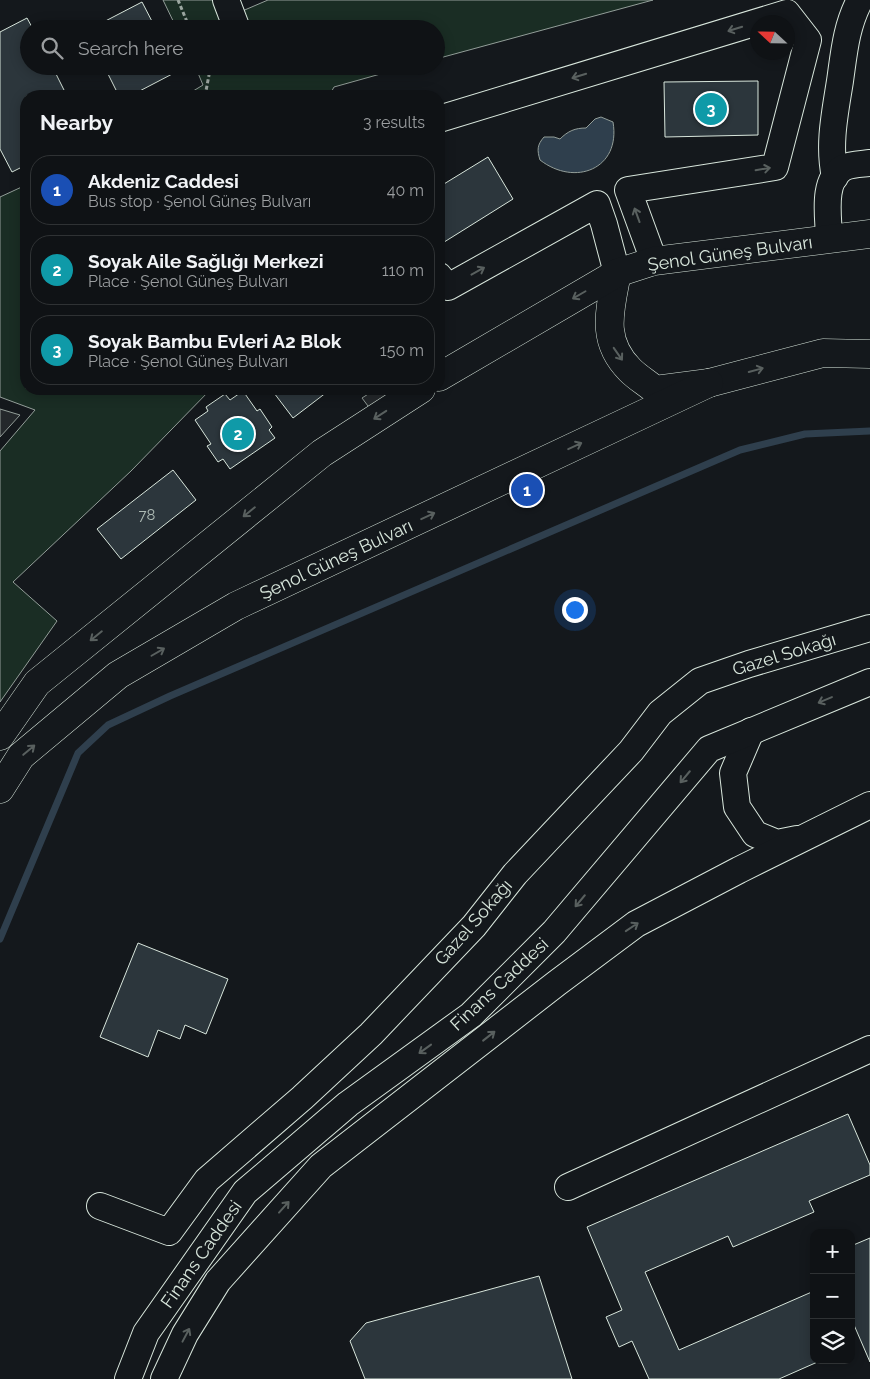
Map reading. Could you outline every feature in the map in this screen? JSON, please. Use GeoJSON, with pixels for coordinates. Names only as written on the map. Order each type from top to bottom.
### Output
{"type":"FeatureCollection","features":[{"type":"Feature","properties":{"kind":"main road","name":"Şenol Güneş Bulvarı"},"geometry":{"type":"LineString","coordinates":[[445,373],[617,273],[654,261],[870,234]]}},
{"type":"Feature","properties":{"kind":"main road"},"geometry":{"type":"LineString","coordinates":[[617,273],[610,310],[609,332],[612,346],[630,370],[655,390],[709,383],[823,353],[870,354]]}},
{"type":"Feature","properties":{"kind":"main road","name":"Şenol Güneş Bulvarı"},"geometry":{"type":"LineString","coordinates":[[0,789],[22,756],[118,675],[236,606],[709,383]]}},
{"type":"Feature","properties":{"kind":"main road"},"geometry":{"type":"LineString","coordinates":[[0,736],[37,683],[322,453],[412,395]]}},
{"type":"Feature","properties":{"kind":"street"},"geometry":{"type":"LineString","coordinates":[[226,0],[234,20]]}},
{"type":"Feature","properties":{"kind":"street"},"geometry":{"type":"LineString","coordinates":[[835,176],[832,161],[832,136],[846,36],[853,13],[860,0]]}},
{"type":"Feature","properties":{"kind":"street"},"geometry":{"type":"LineString","coordinates":[[445,117],[787,13],[808,40],[775,167],[628,190],[654,261]]}},
{"type":"Feature","properties":{"kind":"street"},"geometry":{"type":"LineString","coordinates":[[829,239],[829,191],[835,176],[844,168],[870,163]]}},
{"type":"Feature","properties":{"kind":"street"},"geometry":{"type":"LineString","coordinates":[[445,283],[448,287],[598,204],[617,273]]}},
{"type":"Feature","properties":{"kind":"street","name":"Gazel Sokağı"},"geometry":{"type":"LineString","coordinates":[[100,1206],[169,1232],[208,1180],[302,1098],[371,1034],[474,926],[515,874],[631,751],[660,713],[700,681],[749,664],[870,628]]}},
{"type":"Feature","properties":{"kind":"street","name":"Finans Caddesi"},"geometry":{"type":"LineString","coordinates":[[128,1379],[146,1333],[245,1192],[348,1104],[471,1015],[554,932],[709,749],[870,682]]}},
{"type":"Feature","properties":{"kind":"street"},"geometry":{"type":"LineString","coordinates":[[751,731],[733,773],[737,807],[755,834],[777,843],[802,838]]}},
{"type":"Feature","properties":{"kind":"street","name":"Finans Caddesi"},"geometry":{"type":"LineString","coordinates":[[164,1379],[185,1334],[218,1281],[321,1166],[636,924],[870,805]]}},
{"type":"Feature","properties":{"kind":"street"},"geometry":{"type":"LineString","coordinates":[[568,1187],[870,1049]]}},
{"type":"Feature","properties":{"kind":"path"},"geometry":{"type":"LineString","coordinates":[[178,0],[186,20]]}},
{"type":"Feature","properties":{"kind":"path"},"geometry":{"type":"LineString","coordinates":[[206,90],[209,75]]}},
{"type":"Feature","properties":{"kind":"green space"},"geometry":{"type":"Polygon","coordinates":[[[163,0],[215,0],[220,20],[173,20],[163,0]]]}},
{"type":"Feature","properties":{"kind":"green space"},"geometry":{"type":"Polygon","coordinates":[[[268,0],[653,0],[445,57],[445,20],[237,20],[240,12],[268,0]]]}},
{"type":"Feature","properties":{"kind":"green space"},"geometry":{"type":"Polygon","coordinates":[[[199,75],[377,75],[334,87],[332,90],[195,90],[203,85],[199,75]]]}},
{"type":"Feature","properties":{"kind":"green space"},"geometry":{"type":"Polygon","coordinates":[[[20,188],[20,395],[205,395],[131,471],[13,582],[57,621],[0,702],[0,451],[35,410],[0,397],[0,197],[20,188]]]}},
{"type":"Feature","properties":{"kind":"shaded area"},"geometry":{"type":"Polygon","coordinates":[[[367,395],[392,395],[371,410],[362,398],[367,395]]]}},
{"type":"Feature","properties":{"kind":"shaded area"},"geometry":{"type":"Polygon","coordinates":[[[0,409],[20,415],[0,437],[0,409]]]}},
{"type":"Feature","properties":{"kind":"water"},"geometry":{"type":"Polygon","coordinates":[[[601,117],[613,122],[614,138],[610,152],[603,162],[593,169],[581,172],[567,172],[554,168],[540,160],[538,148],[544,137],[560,139],[572,130],[586,128],[595,119],[601,117]]]}},
{"type":"Feature","properties":{"kind":"building"},"geometry":{"type":"Polygon","coordinates":[[[142,2],[151,20],[107,20],[142,2]]]}},
{"type":"Feature","properties":{"kind":"building"},"geometry":{"type":"Polygon","coordinates":[[[20,22],[20,75],[56,75],[64,90],[20,90],[20,168],[12,172],[0,149],[0,32],[20,22]]]}},
{"type":"Feature","properties":{"kind":"building"},"geometry":{"type":"Polygon","coordinates":[[[108,75],[170,75],[142,90],[116,90],[108,75]]]}},
{"type":"Feature","properties":{"kind":"building"},"geometry":{"type":"Polygon","coordinates":[[[758,81],[758,135],[665,137],[664,82],[758,81]]]}},
{"type":"Feature","properties":{"kind":"building"},"geometry":{"type":"Polygon","coordinates":[[[488,157],[513,199],[445,242],[445,183],[488,157]]]}},
{"type":"Feature","properties":{"kind":"building"},"geometry":{"type":"Polygon","coordinates":[[[224,395],[230,400],[237,395],[246,395],[257,411],[260,409],[272,427],[269,430],[275,438],[230,469],[223,459],[218,462],[207,446],[211,444],[195,420],[208,411],[206,407],[224,395]]]}},
{"type":"Feature","properties":{"kind":"building"},"geometry":{"type":"Polygon","coordinates":[[[276,395],[323,395],[293,418],[276,395]]]}},
{"type":"Feature","properties":{"kind":"building"},"geometry":{"type":"Polygon","coordinates":[[[173,470],[196,500],[121,559],[97,529],[173,470]]]}},
{"type":"Feature","properties":{"kind":"building"},"geometry":{"type":"Polygon","coordinates":[[[138,943],[228,979],[206,1034],[185,1025],[180,1039],[158,1030],[148,1057],[100,1037],[138,943]]]}},
{"type":"Feature","properties":{"kind":"building"},"geometry":{"type":"Polygon","coordinates":[[[848,1114],[870,1165],[870,1175],[809,1201],[814,1212],[733,1247],[728,1236],[645,1272],[679,1350],[810,1293],[810,1364],[813,1364],[779,1379],[649,1379],[632,1341],[619,1347],[606,1317],[622,1310],[587,1227],[848,1114]]]}},
{"type":"Feature","properties":{"kind":"building"},"geometry":{"type":"Polygon","coordinates":[[[870,1238],[870,1362],[855,1327],[855,1244],[870,1238]]]}},
{"type":"Feature","properties":{"kind":"building"},"geometry":{"type":"Polygon","coordinates":[[[539,1276],[572,1379],[365,1379],[350,1341],[366,1323],[539,1276]]]}},
{"type":"Feature","properties":{"kind":"waterway"},"geometry":{"type":"LineString","coordinates":[[0,939],[78,753],[108,725],[170,696],[740,450],[805,434],[870,431]]}},
{"type":"Feature","properties":{"kind":"place","name":"Soyak Bambu Evleri A2 Blok"},"geometry":{"type":"Point","coordinates":[711,109]}},
{"type":"Feature","properties":{"kind":"place","name":"Soyak Aile Sağlığı Merkezi"},"geometry":{"type":"Point","coordinates":[238,434]}},
{"type":"Feature","properties":{"kind":"place","name":"Akdeniz Caddesi"},"geometry":{"type":"Point","coordinates":[527,490]}}]}
